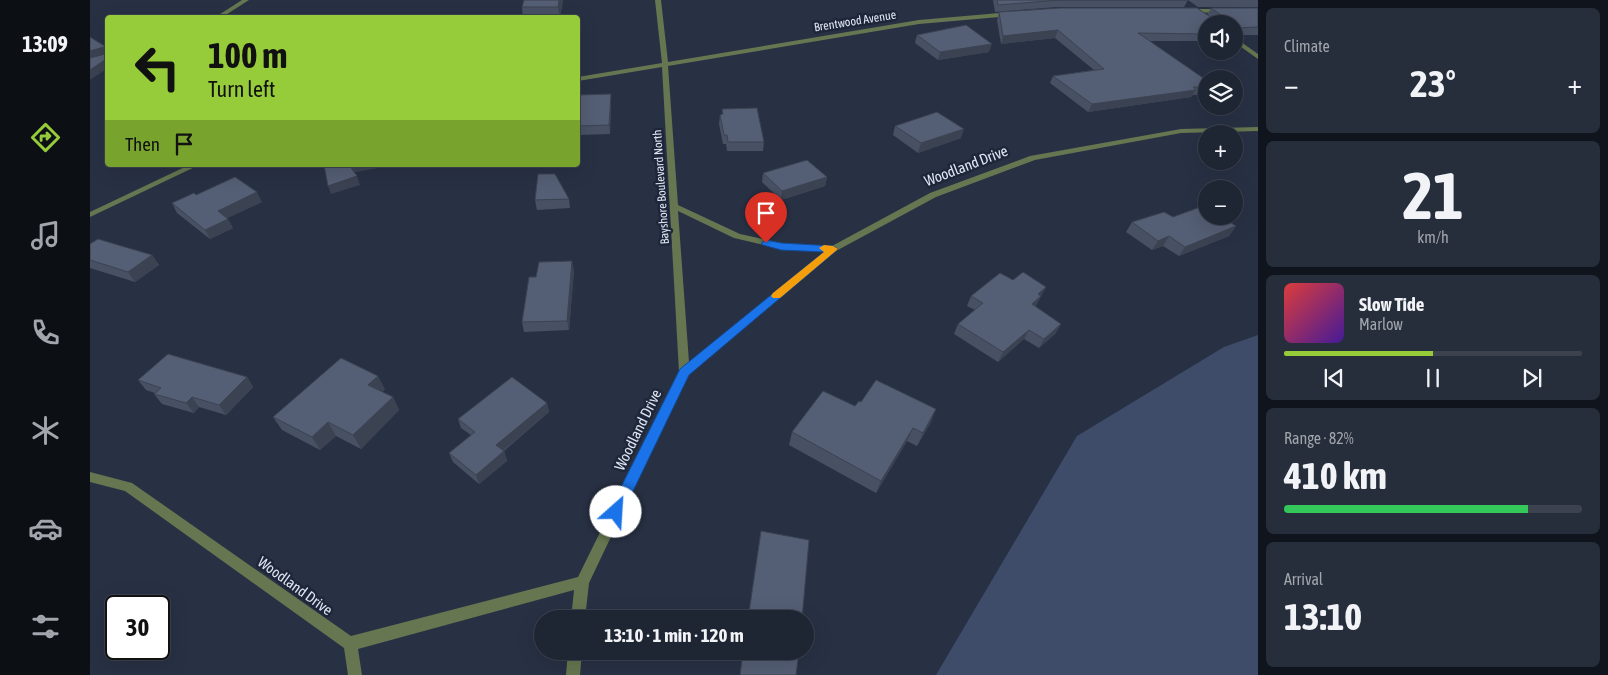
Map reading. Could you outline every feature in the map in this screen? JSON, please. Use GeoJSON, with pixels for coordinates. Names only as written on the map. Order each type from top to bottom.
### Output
{"type":"FeatureCollection","features":[{"type":"Feature","properties":{"kind":"street"},"geometry":{"type":"LineString","coordinates":[[221,15],[246,0]]}},
{"type":"Feature","properties":{"kind":"street","name":"Bayshore Boulevard North"},"geometry":{"type":"LineString","coordinates":[[658,0],[665,64],[684,372]]}},
{"type":"Feature","properties":{"kind":"street"},"geometry":{"type":"LineString","coordinates":[[1187,8],[1201,15]]}},
{"type":"Feature","properties":{"kind":"street"},"geometry":{"type":"LineString","coordinates":[[1195,11],[1231,11]]}},
{"type":"Feature","properties":{"kind":"street","name":"Brentwood Avenue"},"geometry":{"type":"LineString","coordinates":[[580,79],[919,22],[1018,14]]}},
{"type":"Feature","properties":{"kind":"street"},"geometry":{"type":"LineString","coordinates":[[1243,46],[1258,58]]}},
{"type":"Feature","properties":{"kind":"street","name":"Woodland Drive"},"geometry":{"type":"LineString","coordinates":[[579,610],[582,582],[684,372],[833,249],[933,195],[1033,158],[1182,131],[1258,129]]}},
{"type":"Feature","properties":{"kind":"street"},"geometry":{"type":"LineString","coordinates":[[90,215],[191,167]]}},
{"type":"Feature","properties":{"kind":"street"},"geometry":{"type":"LineString","coordinates":[[674,206],[737,236],[781,246],[833,249]]}},
{"type":"Feature","properties":{"kind":"street","name":"Woodland Drive"},"geometry":{"type":"LineString","coordinates":[[90,477],[128,487],[350,644]]}},
{"type":"Feature","properties":{"kind":"street"},"geometry":{"type":"LineString","coordinates":[[355,675],[350,644],[582,582]]}},
{"type":"Feature","properties":{"kind":"street"},"geometry":{"type":"LineString","coordinates":[[573,675],[574,660]]}},
{"type":"Feature","properties":{"kind":"shaded area"},"geometry":{"type":"Polygon","coordinates":[[[1258,335],[1258,675],[936,675],[1077,436],[1224,347],[1258,335]]]}},
{"type":"Feature","properties":{"kind":"building"},"geometry":{"type":"Polygon","coordinates":[[[524,0],[559,0],[558,7],[522,7],[524,0]]]}},
{"type":"Feature","properties":{"kind":"building"},"geometry":{"type":"Polygon","coordinates":[[[997,0],[1060,0],[998,5],[997,0]]]}},
{"type":"Feature","properties":{"kind":"building"},"geometry":{"type":"Polygon","coordinates":[[[1060,8],[1197,8],[1208,15],[1198,15],[1198,34],[1138,33],[1198,74],[1198,87],[1193,87],[1196,90],[1092,104],[1053,76],[1104,69],[1058,30],[1003,36],[999,12],[1060,8]]]}},
{"type":"Feature","properties":{"kind":"building"},"geometry":{"type":"Polygon","coordinates":[[[1211,8],[1258,8],[1258,27],[1243,28],[1243,15],[1221,15],[1211,8]]]}},
{"type":"Feature","properties":{"kind":"building"},"geometry":{"type":"Polygon","coordinates":[[[966,25],[992,44],[940,52],[917,35],[966,25]]]}},
{"type":"Feature","properties":{"kind":"building"},"geometry":{"type":"Polygon","coordinates":[[[90,37],[105,46],[105,48],[90,51],[90,37]]]}},
{"type":"Feature","properties":{"kind":"building"},"geometry":{"type":"Polygon","coordinates":[[[105,54],[105,60],[90,70],[90,58],[105,54]]]}},
{"type":"Feature","properties":{"kind":"building"},"geometry":{"type":"Polygon","coordinates":[[[611,94],[609,125],[580,126],[580,95],[611,94]]]}},
{"type":"Feature","properties":{"kind":"building"},"geometry":{"type":"Polygon","coordinates":[[[757,108],[764,142],[728,142],[727,135],[724,135],[720,115],[723,114],[722,109],[757,108]]]}},
{"type":"Feature","properties":{"kind":"building"},"geometry":{"type":"Polygon","coordinates":[[[937,112],[964,129],[921,143],[895,126],[937,112]]]}},
{"type":"Feature","properties":{"kind":"building"},"geometry":{"type":"Polygon","coordinates":[[[807,160],[827,177],[782,191],[763,173],[807,160]]]}},
{"type":"Feature","properties":{"kind":"building"},"geometry":{"type":"Polygon","coordinates":[[[324,167],[350,167],[357,176],[328,186],[324,167]]]}},
{"type":"Feature","properties":{"kind":"building"},"geometry":{"type":"Polygon","coordinates":[[[538,174],[555,174],[569,199],[535,200],[538,174]]]}},
{"type":"Feature","properties":{"kind":"building"},"geometry":{"type":"Polygon","coordinates":[[[235,177],[257,192],[218,211],[228,219],[205,230],[172,203],[194,193],[196,195],[235,177]]]}},
{"type":"Feature","properties":{"kind":"building"},"geometry":{"type":"Polygon","coordinates":[[[1198,208],[1198,225],[1236,226],[1185,247],[1169,236],[1158,241],[1132,222],[1164,212],[1173,217],[1198,208]]]}},
{"type":"Feature","properties":{"kind":"building"},"geometry":{"type":"Polygon","coordinates":[[[98,239],[152,255],[128,272],[90,260],[90,244],[98,239]]]}},
{"type":"Feature","properties":{"kind":"building"},"geometry":{"type":"Polygon","coordinates":[[[572,261],[567,321],[522,322],[529,277],[536,277],[539,262],[572,261]]]}},
{"type":"Feature","properties":{"kind":"building"},"geometry":{"type":"Polygon","coordinates":[[[1023,272],[1046,287],[1038,294],[1041,296],[1032,304],[1061,324],[1044,339],[1029,330],[1003,352],[958,324],[983,303],[971,296],[1000,273],[1013,280],[1023,272]]]}},
{"type":"Feature","properties":{"kind":"building"},"geometry":{"type":"Polygon","coordinates":[[[168,354],[247,377],[219,405],[192,397],[186,403],[154,394],[161,388],[138,380],[168,354]]]}},
{"type":"Feature","properties":{"kind":"building"},"geometry":{"type":"Polygon","coordinates":[[[341,358],[378,376],[368,385],[393,397],[353,435],[328,422],[312,437],[273,417],[341,358]]]}},
{"type":"Feature","properties":{"kind":"building"},"geometry":{"type":"Polygon","coordinates":[[[512,377],[547,403],[496,445],[504,451],[476,475],[449,453],[475,432],[458,419],[512,377]]]}},
{"type":"Feature","properties":{"kind":"building"},"geometry":{"type":"Polygon","coordinates":[[[876,380],[936,409],[923,433],[913,428],[881,481],[792,432],[823,391],[855,406],[859,401],[861,402],[876,380]]]}},
{"type":"Feature","properties":{"kind":"building"},"geometry":{"type":"Polygon","coordinates":[[[761,531],[809,540],[803,610],[749,610],[761,531]]]}},
{"type":"Feature","properties":{"kind":"building"},"geometry":{"type":"Polygon","coordinates":[[[742,660],[798,660],[796,675],[740,675],[742,660]]]}},
{"type":"Feature","properties":{"kind":"slow traffic"},"geometry":{"type":"LineString","coordinates":[[776,296],[833,249],[824,248]]}},
{"type":"Feature","properties":{"kind":"route"},"geometry":{"type":"LineString","coordinates":[[616,512],[684,372],[833,249],[781,246],[766,243]]}}]}
